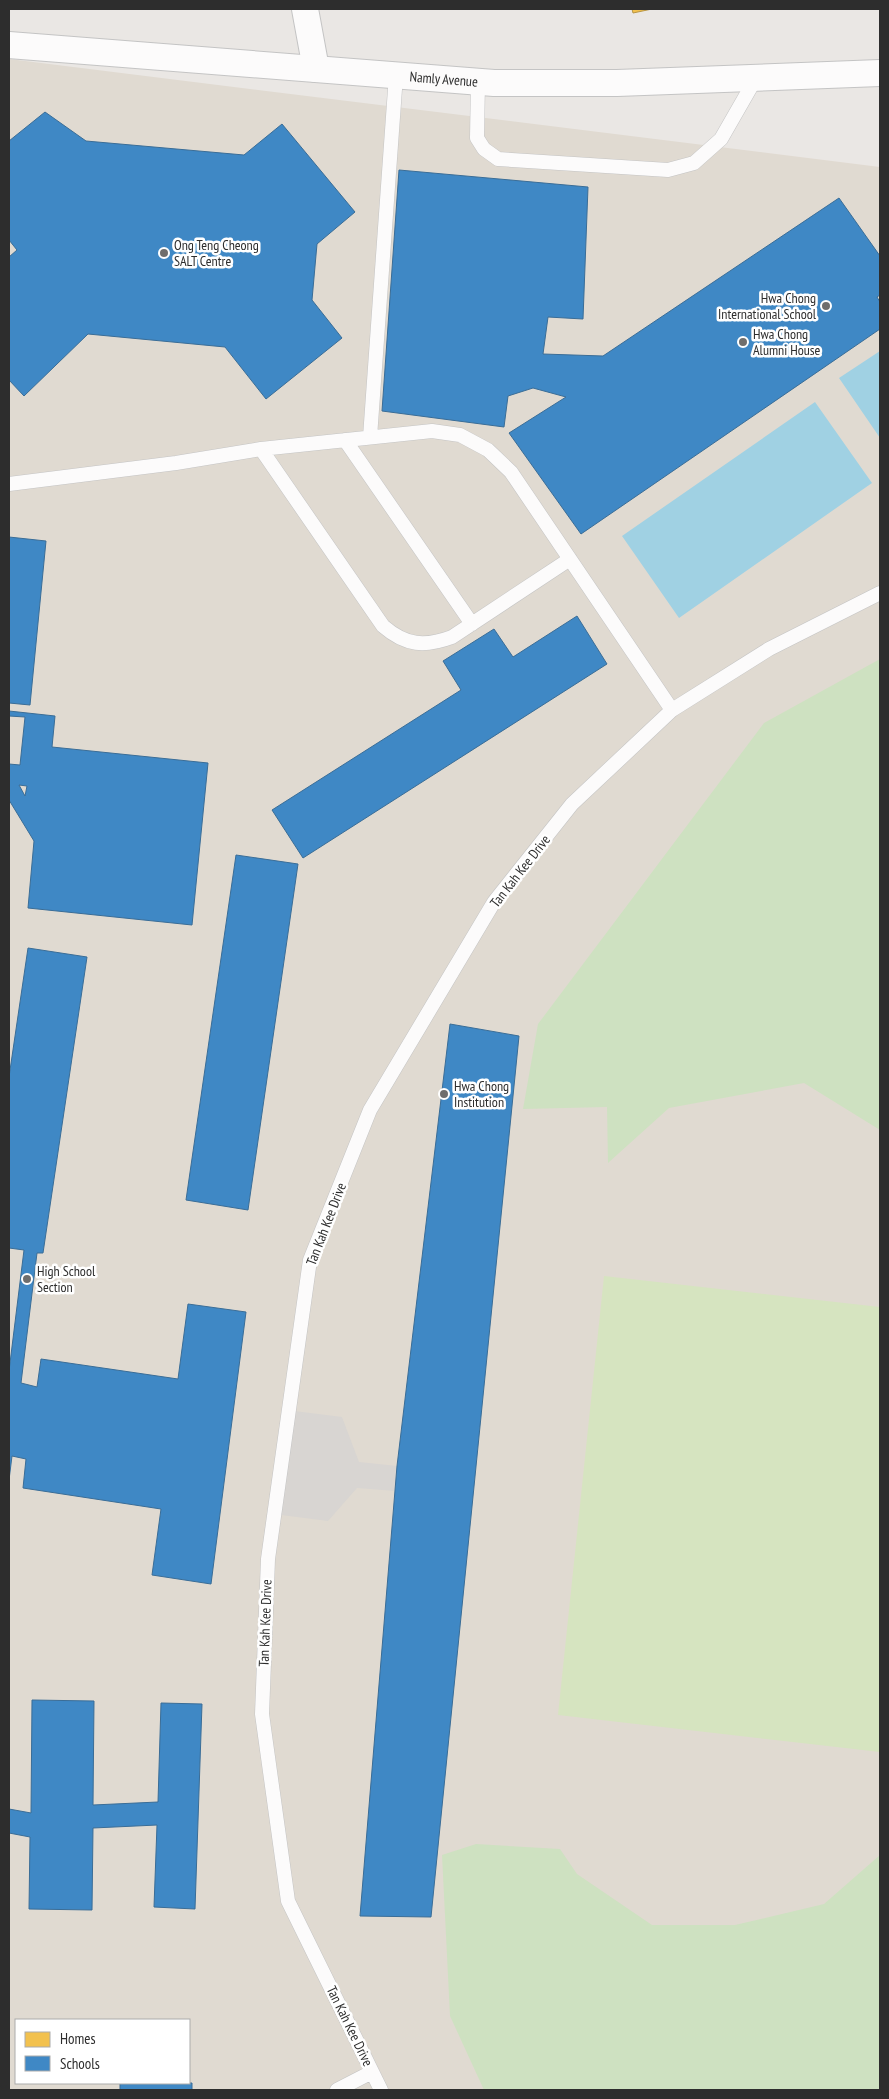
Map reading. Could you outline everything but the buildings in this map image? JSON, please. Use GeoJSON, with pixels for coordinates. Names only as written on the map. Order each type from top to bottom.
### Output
{"type":"FeatureCollection","features":[{"type":"Feature","properties":{"kind":"street"},"geometry":{"type":"LineString","coordinates":[[305,9],[316,69]]}},
{"type":"Feature","properties":{"kind":"street","name":"Namly Avenue"},"geometry":{"type":"LineString","coordinates":[[9,45],[478,81],[617,84],[880,73]]}},
{"type":"Feature","properties":{"kind":"lane"},"geometry":{"type":"LineString","coordinates":[[370,437],[396,75]]}},
{"type":"Feature","properties":{"kind":"lane"},"geometry":{"type":"LineString","coordinates":[[478,81],[477,138],[484,149],[498,159],[668,170],[694,163],[721,139],[756,78]]}},
{"type":"Feature","properties":{"kind":"lane"},"geometry":{"type":"LineString","coordinates":[[9,484],[176,463],[261,449],[370,437],[432,432],[460,435],[488,450],[511,472],[672,710]]}},
{"type":"Feature","properties":{"kind":"lane"},"geometry":{"type":"LineString","coordinates":[[345,440],[472,624]]}},
{"type":"Feature","properties":{"kind":"lane"},"geometry":{"type":"LineString","coordinates":[[261,449],[383,626],[396,637],[411,643],[436,642],[452,637],[570,560]]}},
{"type":"Feature","properties":{"kind":"lane","name":"Tan Kah Kee Drive"},"geometry":{"type":"LineString","coordinates":[[381,2090],[288,1901],[262,1714],[268,1559],[310,1260],[370,1110],[494,902],[572,804],[672,710],[769,650],[880,593]]}},
{"type":"Feature","properties":{"kind":"lane"},"geometry":{"type":"LineString","coordinates":[[337,2090],[372,2072]]}},
{"type":"Feature","properties":{"kind":"shaded area","name":"Hwa Chong Institution"},"geometry":{"type":"Polygon","coordinates":[[[9,59],[880,167],[880,2090],[9,2090],[9,59]]]}},
{"type":"Feature","properties":{"kind":"shaded area"},"geometry":{"type":"Polygon","coordinates":[[[294,1411],[342,1417],[359,1462],[397,1466],[395,1491],[357,1488],[328,1521],[281,1515],[294,1411]]]}},
{"type":"Feature","properties":{"kind":"green space"},"geometry":{"type":"Polygon","coordinates":[[[880,659],[880,1130],[804,1083],[669,1108],[608,1163],[607,1107],[523,1109],[538,1024],[764,723],[880,659]]]}},
{"type":"Feature","properties":{"kind":"green space"},"geometry":{"type":"Polygon","coordinates":[[[604,1276],[880,1307],[880,1752],[558,1715],[604,1276]]]}},
{"type":"Feature","properties":{"kind":"green space"},"geometry":{"type":"Polygon","coordinates":[[[476,1844],[560,1849],[577,1874],[652,1925],[735,1925],[824,1904],[880,1855],[880,2090],[484,2090],[450,2016],[442,1855],[476,1844]]]}},
{"type":"Feature","properties":{"kind":"water"},"geometry":{"type":"Polygon","coordinates":[[[880,351],[880,438],[839,378],[880,351]]]}},
{"type":"Feature","properties":{"kind":"water"},"geometry":{"type":"Polygon","coordinates":[[[815,402],[872,483],[679,618],[622,536],[815,402]]]}},
{"type":"Feature","properties":{"kind":"place","name":"Ong Teng Cheong SALT Centre"},"geometry":{"type":"Point","coordinates":[164,253]}},
{"type":"Feature","properties":{"kind":"place","name":"Hwa Chong International School"},"geometry":{"type":"Point","coordinates":[826,306]}},
{"type":"Feature","properties":{"kind":"place","name":"Hwa Chong Alumni House"},"geometry":{"type":"Point","coordinates":[743,342]}},
{"type":"Feature","properties":{"kind":"place","name":"Hwa Chong Institution"},"geometry":{"type":"Point","coordinates":[444,1094]}},
{"type":"Feature","properties":{"kind":"place","name":"High School Section"},"geometry":{"type":"Point","coordinates":[27,1279]}}]}
